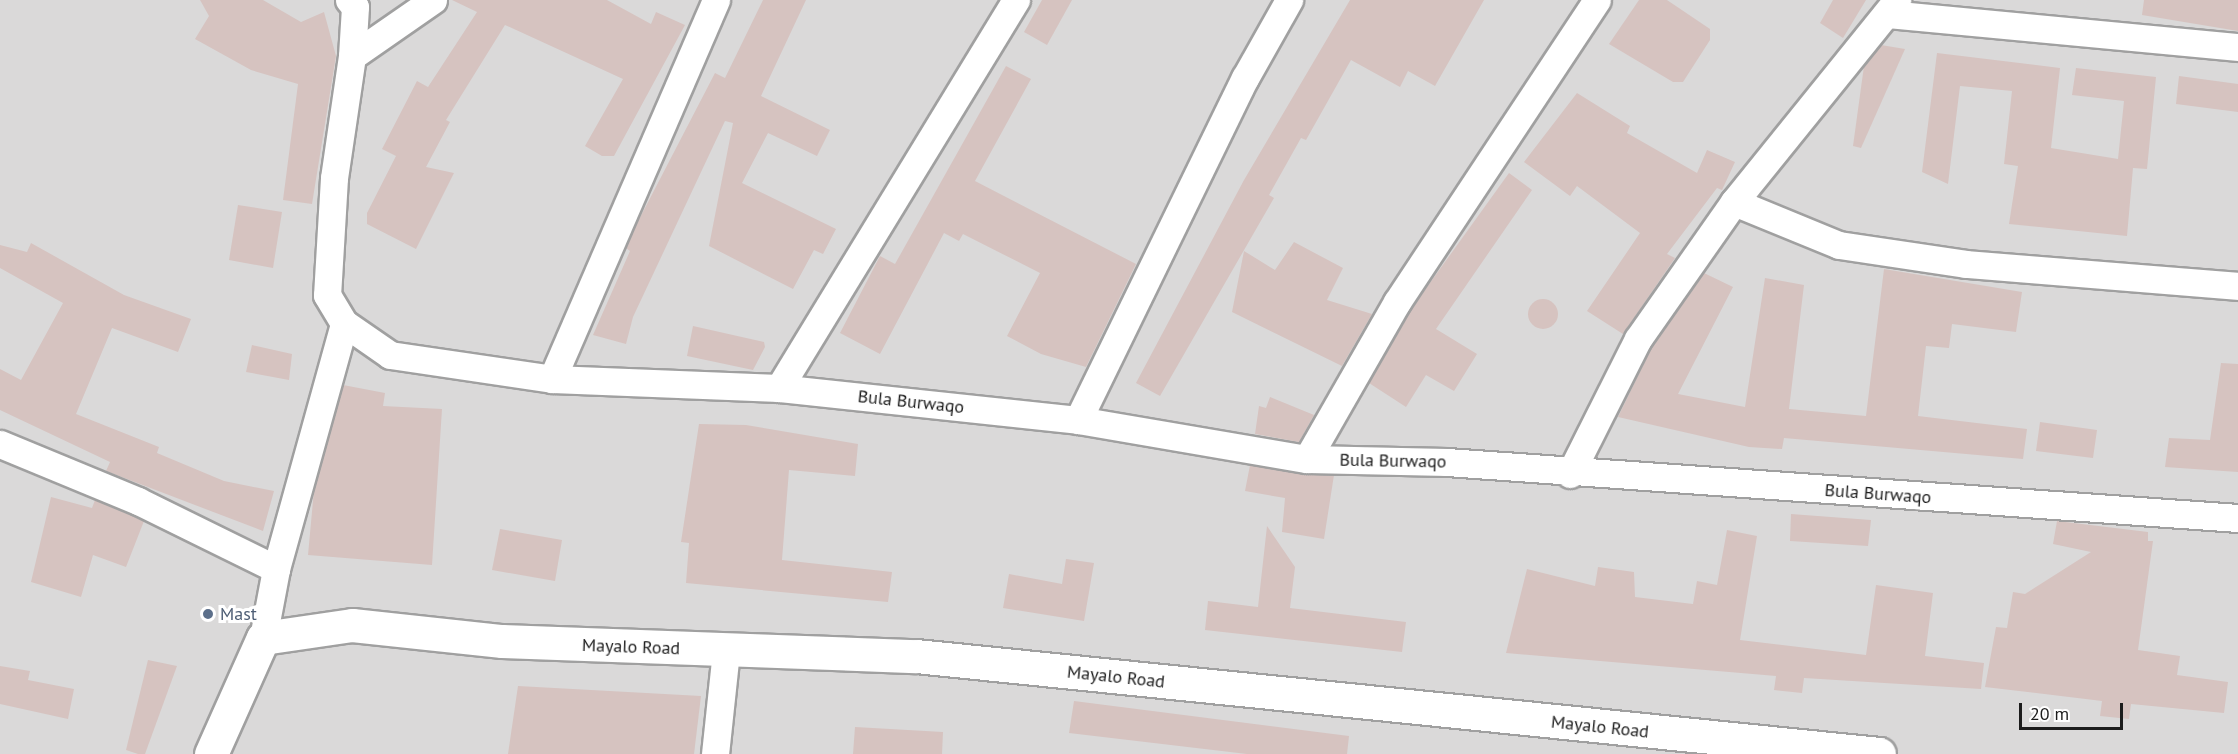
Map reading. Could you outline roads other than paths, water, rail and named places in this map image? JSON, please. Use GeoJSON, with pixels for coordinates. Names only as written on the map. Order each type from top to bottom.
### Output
{"type":"FeatureCollection","features":[{"type":"Feature","properties":{"kind":"street"},"geometry":{"type":"LineString","coordinates":[[211,754],[263,638],[276,569],[345,322],[327,295],[326,248],[352,56],[355,7],[349,0]]}},
{"type":"Feature","properties":{"kind":"street"},"geometry":{"type":"LineString","coordinates":[[352,56],[433,0]]}},
{"type":"Feature","properties":{"kind":"street"},"geometry":{"type":"LineString","coordinates":[[552,379],[716,0]]}},
{"type":"Feature","properties":{"kind":"street"},"geometry":{"type":"LineString","coordinates":[[779,388],[1017,0]]}},
{"type":"Feature","properties":{"kind":"street"},"geometry":{"type":"LineString","coordinates":[[1078,420],[1245,78],[1289,0]]}},
{"type":"Feature","properties":{"kind":"street"},"geometry":{"type":"LineString","coordinates":[[1307,459],[1397,303],[1597,0]]}},
{"type":"Feature","properties":{"kind":"street"},"geometry":{"type":"LineString","coordinates":[[1570,474],[1638,339],[1734,202],[1893,7],[2238,47]]}},
{"type":"Feature","properties":{"kind":"street"},"geometry":{"type":"LineString","coordinates":[[1734,202],[1839,245],[1966,264],[2238,286]]}},
{"type":"Feature","properties":{"kind":"street","name":"Bula Burwaqo"},"geometry":{"type":"LineString","coordinates":[[345,322],[390,355],[552,379],[779,388],[1078,420],[1307,459],[1447,462],[1570,474],[2238,518]]}},
{"type":"Feature","properties":{"kind":"street"},"geometry":{"type":"LineString","coordinates":[[0,444],[138,501],[276,569]]}},
{"type":"Feature","properties":{"kind":"street","name":"Mayalo Road"},"geometry":{"type":"LineString","coordinates":[[263,638],[352,625],[502,641],[726,651],[916,656],[1879,754]]}},
{"type":"Feature","properties":{"kind":"street"},"geometry":{"type":"LineString","coordinates":[[715,754],[726,651]]}},
{"type":"Feature","properties":{"kind":"place","name":"Mast"},"geometry":{"type":"Point","coordinates":[208,614]}}]}
